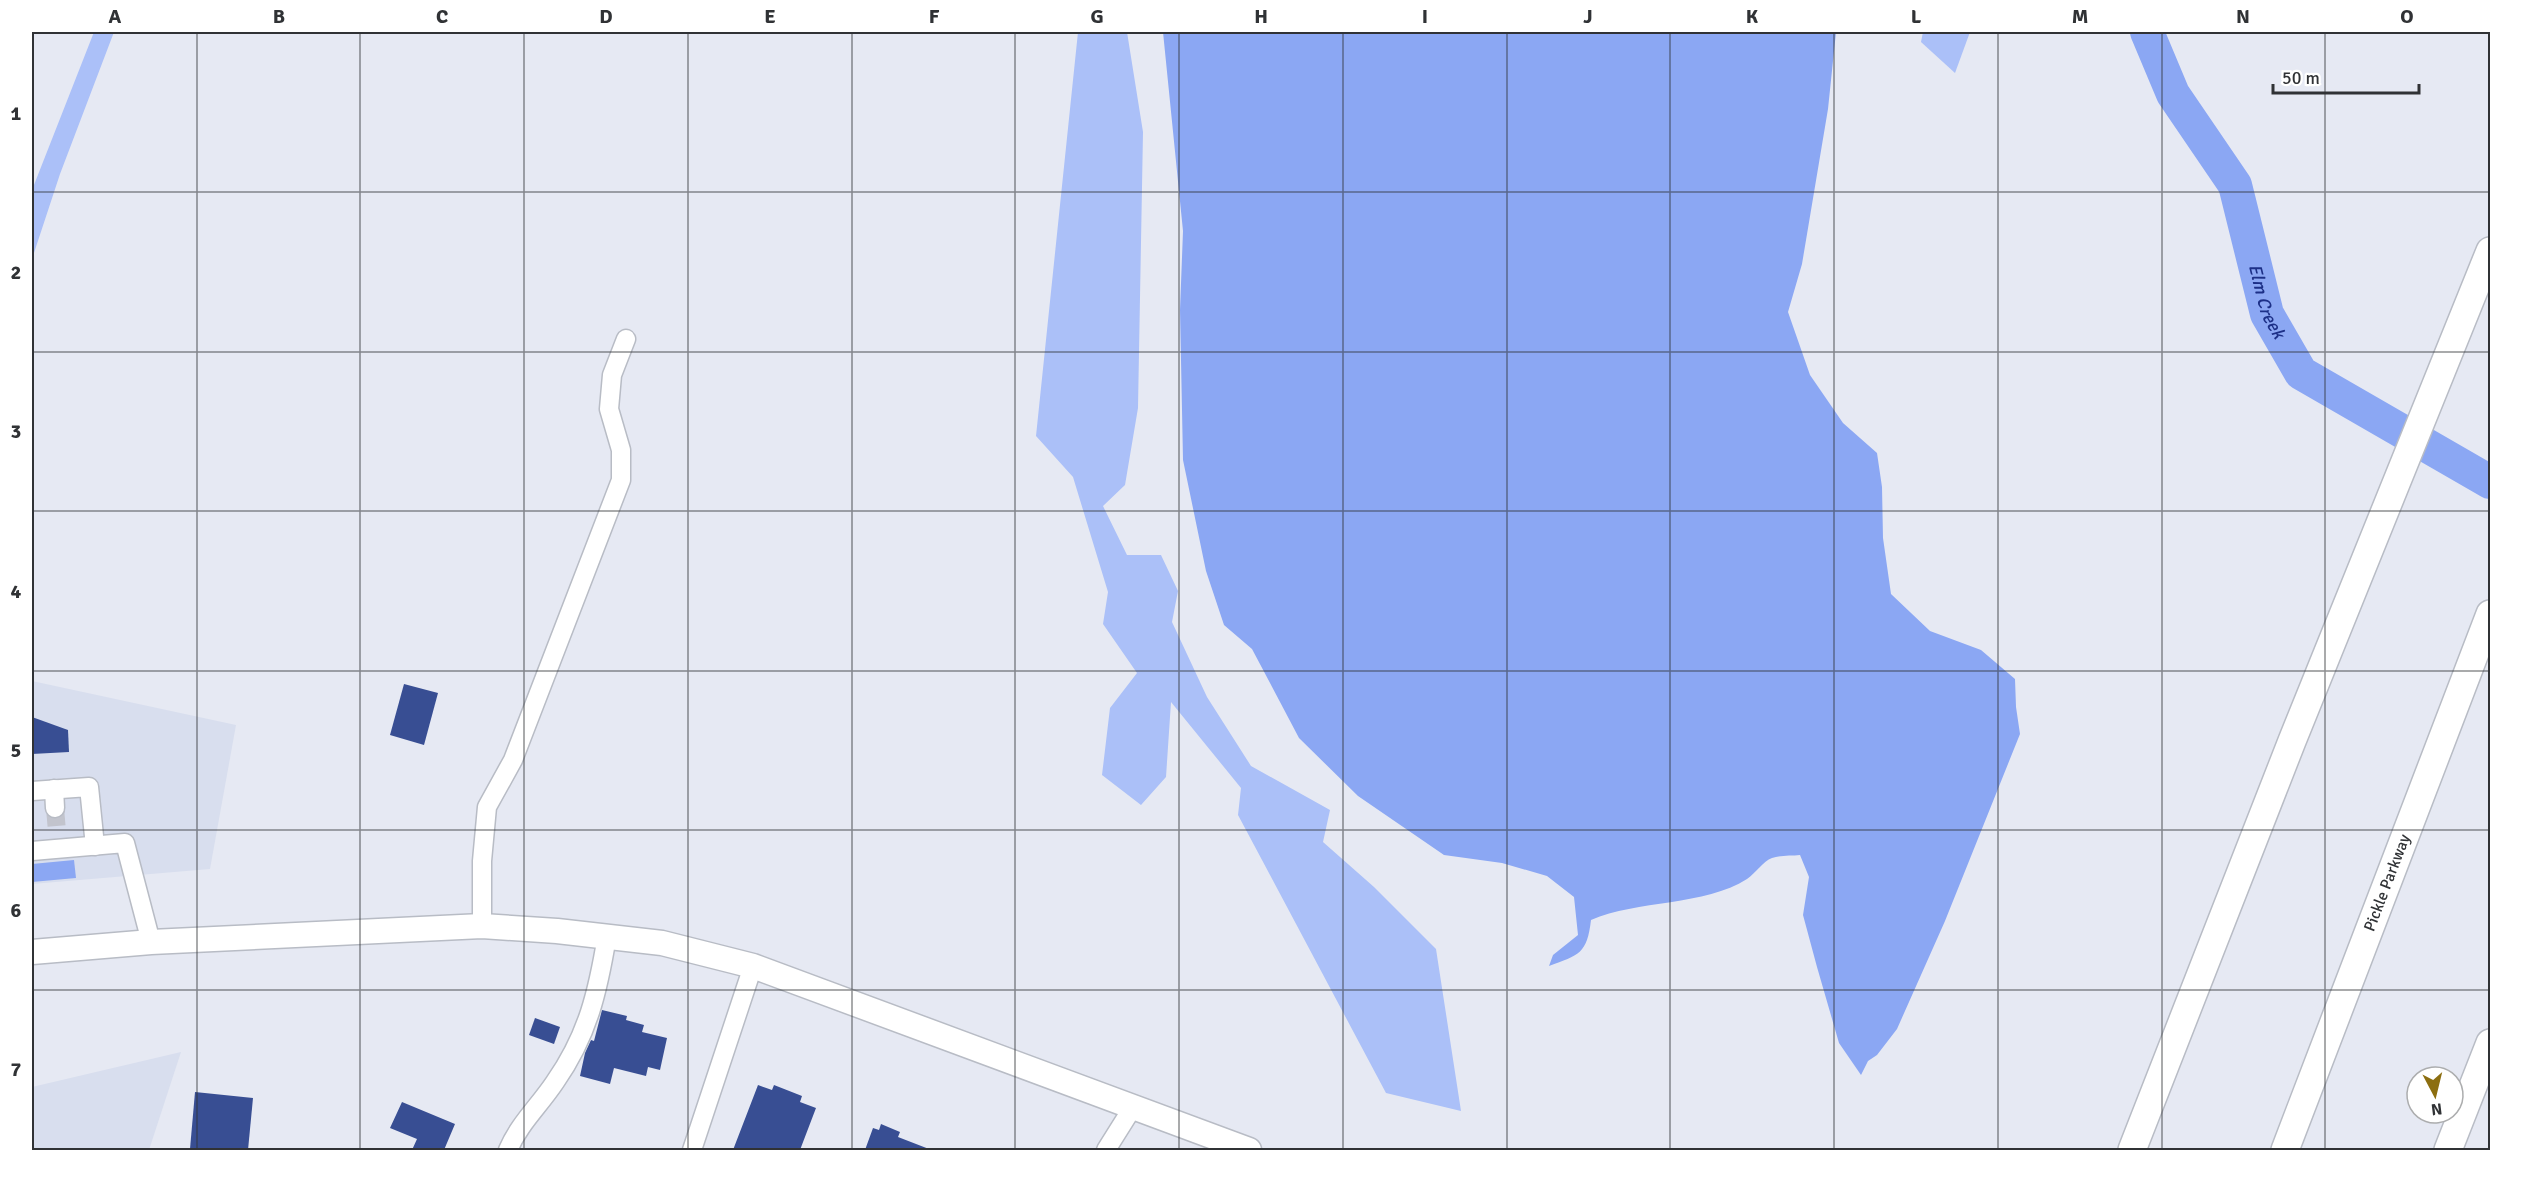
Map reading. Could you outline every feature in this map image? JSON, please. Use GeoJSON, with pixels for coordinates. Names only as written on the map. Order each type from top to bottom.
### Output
{"type":"FeatureCollection","features":[{"type":"Feature","properties":{"kind":"highway"},"geometry":{"type":"LineString","coordinates":[[2132,1150],[2292,741],[2490,251]]}},
{"type":"Feature","properties":{"kind":"highway","name":"Pickle Parkway"},"geometry":{"type":"LineString","coordinates":[[2285,1150],[2486,626]]}},
{"type":"Feature","properties":{"kind":"highway"},"geometry":{"type":"LineString","coordinates":[[2448,1150],[2490,1043]]}},
{"type":"Feature","properties":{"kind":"main road"},"geometry":{"type":"LineString","coordinates":[[32,952],[151,942],[482,926],[607,936],[662,944],[753,966],[1249,1150]]}},
{"type":"Feature","properties":{"kind":"lane"},"geometry":{"type":"LineString","coordinates":[[482,926],[482,861],[487,807],[513,760],[621,480],[621,450],[609,409],[612,375],[626,339]]}},
{"type":"Feature","properties":{"kind":"lane"},"geometry":{"type":"LineString","coordinates":[[32,791],[89,787],[95,846]]}},
{"type":"Feature","properties":{"kind":"lane"},"geometry":{"type":"LineString","coordinates":[[54,789],[55,808]]}},
{"type":"Feature","properties":{"kind":"lane"},"geometry":{"type":"LineString","coordinates":[[32,851],[58,840],[95,846],[125,843],[151,942]]}},
{"type":"Feature","properties":{"kind":"lane"},"geometry":{"type":"LineString","coordinates":[[508,1150],[516,1131],[555,1082],[579,1042],[598,992],[607,936]]}},
{"type":"Feature","properties":{"kind":"lane"},"geometry":{"type":"LineString","coordinates":[[697,1146],[753,966]]}},
{"type":"Feature","properties":{"kind":"lane"},"geometry":{"type":"LineString","coordinates":[[1106,1150],[1133,1107]]}},
{"type":"Feature","properties":{"kind":"shaded area"},"geometry":{"type":"Polygon","coordinates":[[[94,32],[114,32],[60,174],[32,259],[32,190],[94,32]]]}},
{"type":"Feature","properties":{"kind":"shaded area"},"geometry":{"type":"Polygon","coordinates":[[[1078,32],[1127,32],[1143,132],[1138,408],[1125,485],[1103,506],[1127,555],[1161,555],[1178,591],[1172,622],[1207,697],[1251,766],[1330,810],[1323,842],[1374,887],[1436,949],[1461,1111],[1386,1093],[1238,815],[1241,788],[1171,702],[1166,777],[1141,805],[1102,775],[1110,708],[1137,673],[1103,624],[1108,592],[1073,477],[1036,436],[1078,32]]]}},
{"type":"Feature","properties":{"kind":"shaded area"},"geometry":{"type":"Polygon","coordinates":[[[1163,32],[1836,32],[1828,109],[1802,264],[1788,312],[1810,375],[1843,423],[1877,453],[1882,487],[1883,538],[1891,594],[1930,631],[1981,650],[2015,679],[2020,734],[1945,921],[1897,1029],[1877,1055],[1868,1061],[1861,1075],[1839,1043],[1817,967],[1803,915],[1809,877],[1800,855],[1772,858],[1747,879],[1711,894],[1629,909],[1591,920],[1587,940],[1580,952],[1549,966],[1553,955],[1578,935],[1574,897],[1547,876],[1502,863],[1444,855],[1358,796],[1299,738],[1252,649],[1224,625],[1206,571],[1183,460],[1180,310],[1183,231],[1163,32]]]}},
{"type":"Feature","properties":{"kind":"shaded area"},"geometry":{"type":"Polygon","coordinates":[[[1923,32],[1970,32],[1955,73],[1921,42],[1923,32]]]}},
{"type":"Feature","properties":{"kind":"shaded area"},"geometry":{"type":"Polygon","coordinates":[[[32,681],[236,725],[210,869],[32,884],[32,681]]]}},
{"type":"Feature","properties":{"kind":"shaded area"},"geometry":{"type":"Polygon","coordinates":[[[74,860],[76,878],[32,882],[32,864],[74,860]]]}},
{"type":"Feature","properties":{"kind":"shaded area"},"geometry":{"type":"Polygon","coordinates":[[[181,1052],[149,1150],[32,1150],[32,1087],[181,1052]]]}},
{"type":"Feature","properties":{"kind":"building"},"geometry":{"type":"Polygon","coordinates":[[[404,684],[438,693],[424,745],[390,735],[404,684]]]}},
{"type":"Feature","properties":{"kind":"building"},"geometry":{"type":"Polygon","coordinates":[[[32,717],[68,730],[69,752],[32,754],[32,717]]]}},
{"type":"Feature","properties":{"kind":"building"},"geometry":{"type":"Polygon","coordinates":[[[602,1010],[627,1016],[626,1020],[644,1025],[642,1032],[667,1038],[660,1070],[648,1067],[646,1076],[614,1068],[610,1084],[580,1076],[585,1053],[591,1040],[594,1041],[602,1010]]]}},
{"type":"Feature","properties":{"kind":"building"},"geometry":{"type":"Polygon","coordinates":[[[535,1018],[560,1027],[554,1044],[529,1035],[535,1018]]]}},
{"type":"Feature","properties":{"kind":"building"},"geometry":{"type":"Polygon","coordinates":[[[758,1085],[772,1090],[774,1085],[802,1096],[800,1102],[816,1108],[800,1150],[733,1150],[758,1085]]]}},
{"type":"Feature","properties":{"kind":"building"},"geometry":{"type":"Polygon","coordinates":[[[195,1092],[253,1098],[248,1150],[190,1149],[195,1092]]]}},
{"type":"Feature","properties":{"kind":"building"},"geometry":{"type":"Polygon","coordinates":[[[402,1102],[455,1124],[444,1150],[412,1150],[417,1139],[390,1128],[402,1102]]]}},
{"type":"Feature","properties":{"kind":"building"},"geometry":{"type":"Polygon","coordinates":[[[881,1124],[900,1132],[898,1137],[929,1149],[865,1150],[873,1128],[879,1130],[881,1124]]]}},
{"type":"Feature","properties":{"kind":"waterway","name":"Elm Creek"},"geometry":{"type":"LineString","coordinates":[[2147,32],[2173,94],[2235,185],[2267,314],[2301,373],[2490,482]]}},
{"type":"Feature","properties":{"kind":"tunnel"},"geometry":{"type":"LineString","coordinates":[[55,808],[57,831]]}}]}
